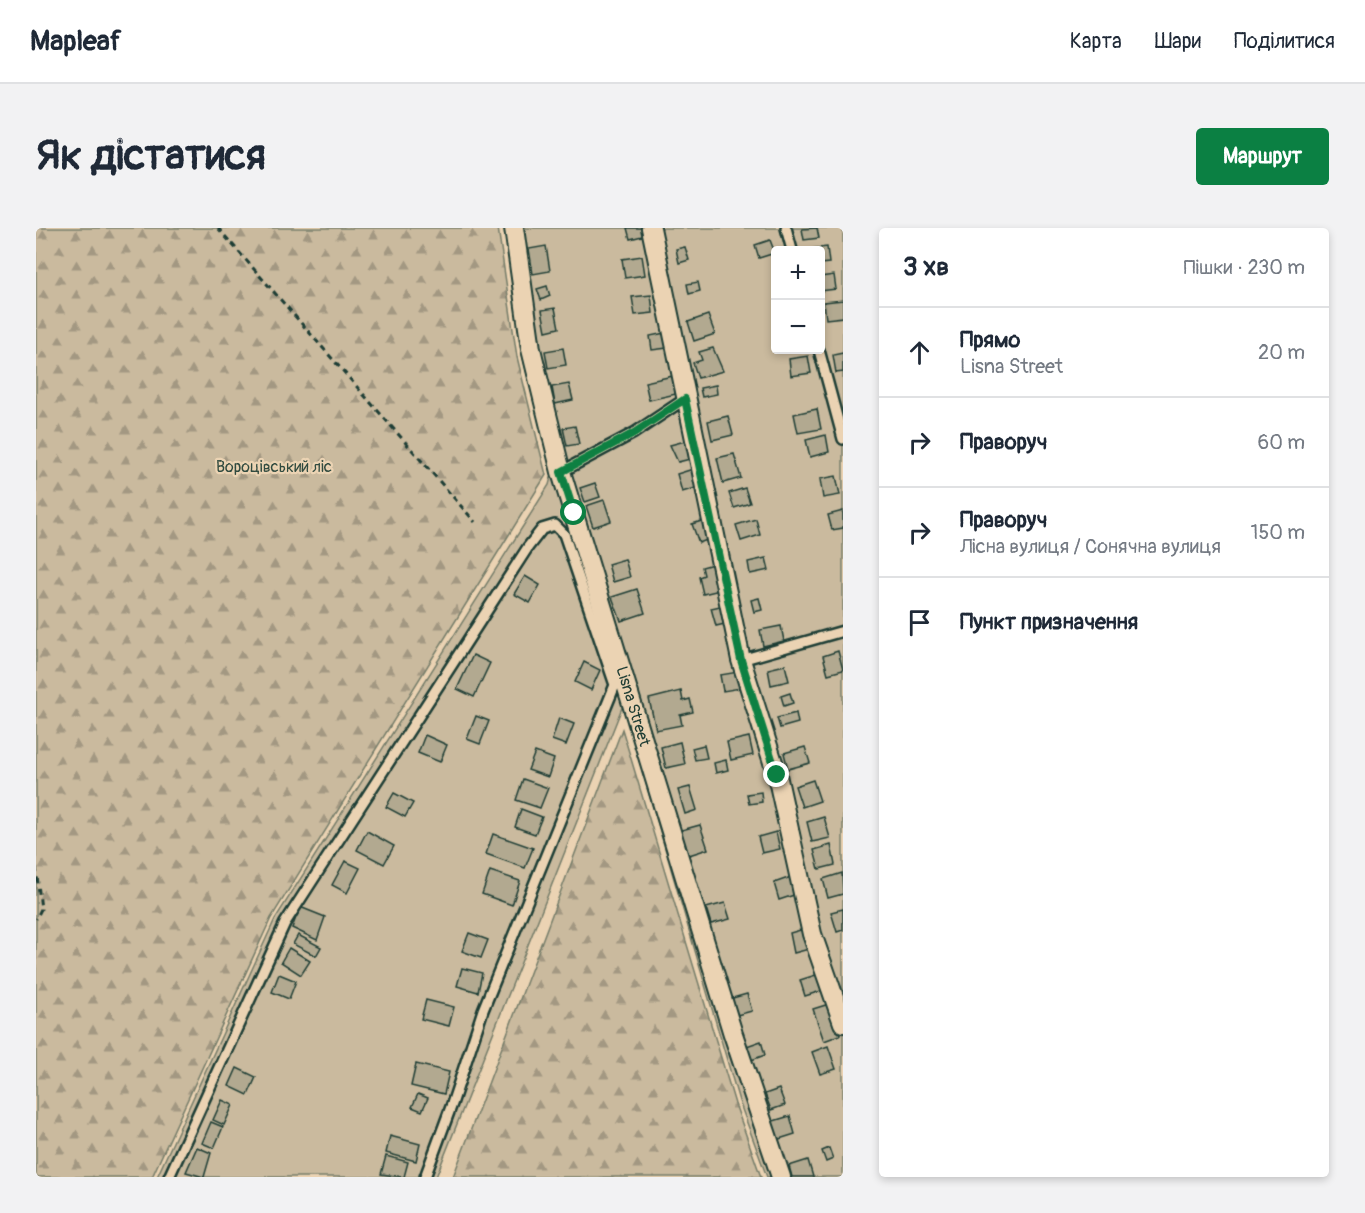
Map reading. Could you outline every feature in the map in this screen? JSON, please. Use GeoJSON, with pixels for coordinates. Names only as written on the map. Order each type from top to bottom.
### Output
{"type":"FeatureCollection","features":[{"type":"Feature","properties":{"kind":"street","name":"Lisna Street"},"geometry":{"type":"LineString","coordinates":[[514,228],[531,349],[561,472],[729,1022],[781,1177]]}},
{"type":"Feature","properties":{"kind":"street"},"geometry":{"type":"LineString","coordinates":[[651,228],[741,660],[777,775],[812,934],[843,1023]]}},
{"type":"Feature","properties":{"kind":"lane"},"geometry":{"type":"LineString","coordinates":[[786,228],[791,246]]}},
{"type":"Feature","properties":{"kind":"lane"},"geometry":{"type":"LineString","coordinates":[[820,354],[843,439]]}},
{"type":"Feature","properties":{"kind":"lane"},"geometry":{"type":"LineString","coordinates":[[561,472],[634,433],[685,399]]}},
{"type":"Feature","properties":{"kind":"lane"},"geometry":{"type":"LineString","coordinates":[[169,1177],[285,923],[528,547],[542,529],[555,525],[564,534],[615,685],[483,1010],[425,1177]]}},
{"type":"Feature","properties":{"kind":"lane"},"geometry":{"type":"LineString","coordinates":[[741,660],[843,631]]}},
{"type":"Feature","properties":{"kind":"path"},"geometry":{"type":"LineString","coordinates":[[218,228],[476,522]]}},
{"type":"Feature","properties":{"kind":"path"},"geometry":{"type":"LineString","coordinates":[[36,867],[41,909],[36,919]]}},
{"type":"Feature","properties":{"kind":"green space","name":"Вороцівський ліс"},"geometry":{"type":"Polygon","coordinates":[[[36,228],[498,228],[517,357],[546,475],[271,918],[152,1177],[36,1177],[36,228]]]}},
{"type":"Feature","properties":{"kind":"green space"},"geometry":{"type":"Polygon","coordinates":[[[505,228],[843,228],[843,1177],[767,1177],[739,1101],[623,705],[436,1177],[157,1177],[275,919],[549,485],[552,474],[522,354],[505,228]]]}},
{"type":"Feature","properties":{"kind":"green space"},"geometry":{"type":"Polygon","coordinates":[[[622,729],[735,1104],[761,1177],[453,1177],[622,729]]]}},
{"type":"Feature","properties":{"kind":"building"},"geometry":{"type":"Polygon","coordinates":[[[627,228],[649,228],[650,234],[630,239],[627,228]]]}},
{"type":"Feature","properties":{"kind":"building"},"geometry":{"type":"Polygon","coordinates":[[[817,228],[819,238],[804,240],[802,229],[817,228]]]}},
{"type":"Feature","properties":{"kind":"building"},"geometry":{"type":"Polygon","coordinates":[[[770,240],[772,246],[771,254],[759,258],[755,245],[770,240]]]}},
{"type":"Feature","properties":{"kind":"building"},"geometry":{"type":"Polygon","coordinates":[[[546,246],[550,271],[533,274],[529,249],[546,246]]]}},
{"type":"Feature","properties":{"kind":"building"},"geometry":{"type":"Polygon","coordinates":[[[685,247],[689,260],[679,263],[676,249],[685,247]]]}},
{"type":"Feature","properties":{"kind":"building"},"geometry":{"type":"Polygon","coordinates":[[[825,247],[827,247],[829,263],[825,263],[825,247]]]}},
{"type":"Feature","properties":{"kind":"building"},"geometry":{"type":"Polygon","coordinates":[[[642,256],[645,275],[625,278],[622,259],[642,256]]]}},
{"type":"Feature","properties":{"kind":"building"},"geometry":{"type":"Polygon","coordinates":[[[834,275],[836,289],[825,290],[825,276],[834,275]]]}},
{"type":"Feature","properties":{"kind":"building"},"geometry":{"type":"Polygon","coordinates":[[[698,282],[700,291],[689,294],[687,284],[698,282]]]}},
{"type":"Feature","properties":{"kind":"building"},"geometry":{"type":"Polygon","coordinates":[[[547,286],[550,296],[541,300],[537,289],[547,286]]]}},
{"type":"Feature","properties":{"kind":"building"},"geometry":{"type":"Polygon","coordinates":[[[651,295],[653,313],[635,315],[632,297],[651,295]]]}},
{"type":"Feature","properties":{"kind":"building"},"geometry":{"type":"Polygon","coordinates":[[[843,300],[843,317],[826,319],[825,302],[843,300]]]}},
{"type":"Feature","properties":{"kind":"building"},"geometry":{"type":"Polygon","coordinates":[[[555,308],[559,328],[546,331],[542,310],[555,308]]]}},
{"type":"Feature","properties":{"kind":"building"},"geometry":{"type":"Polygon","coordinates":[[[708,315],[715,334],[694,341],[688,322],[708,315]]]}},
{"type":"Feature","properties":{"kind":"building"},"geometry":{"type":"Polygon","coordinates":[[[665,333],[667,348],[652,350],[650,336],[665,333]]]}},
{"type":"Feature","properties":{"kind":"building"},"geometry":{"type":"Polygon","coordinates":[[[563,348],[566,365],[548,368],[545,351],[563,348]]]}},
{"type":"Feature","properties":{"kind":"building"},"geometry":{"type":"Polygon","coordinates":[[[713,348],[723,371],[698,378],[693,363],[702,360],[699,352],[713,348]]]}},
{"type":"Feature","properties":{"kind":"building"},"geometry":{"type":"Polygon","coordinates":[[[843,353],[843,372],[836,373],[833,355],[843,353]]]}},
{"type":"Feature","properties":{"kind":"building"},"geometry":{"type":"Polygon","coordinates":[[[808,356],[811,373],[791,376],[789,359],[808,356]]]}},
{"type":"Feature","properties":{"kind":"building"},"geometry":{"type":"Polygon","coordinates":[[[673,376],[676,394],[649,400],[645,382],[673,376]]]}},
{"type":"Feature","properties":{"kind":"building"},"geometry":{"type":"Polygon","coordinates":[[[569,384],[573,400],[555,404],[552,387],[569,384]]]}},
{"type":"Feature","properties":{"kind":"building"},"geometry":{"type":"Polygon","coordinates":[[[716,385],[717,394],[702,397],[700,388],[716,385]]]}},
{"type":"Feature","properties":{"kind":"building"},"geometry":{"type":"Polygon","coordinates":[[[817,409],[821,429],[798,433],[794,414],[817,409]]]}},
{"type":"Feature","properties":{"kind":"building"},"geometry":{"type":"Polygon","coordinates":[[[728,416],[733,435],[712,440],[708,421],[728,416]]]}},
{"type":"Feature","properties":{"kind":"building"},"geometry":{"type":"Polygon","coordinates":[[[575,426],[579,444],[567,446],[563,428],[575,426]]]}},
{"type":"Feature","properties":{"kind":"building"},"geometry":{"type":"Polygon","coordinates":[[[826,435],[829,452],[810,457],[806,440],[826,435]]]}},
{"type":"Feature","properties":{"kind":"building"},"geometry":{"type":"Polygon","coordinates":[[[689,440],[693,452],[688,453],[690,459],[678,462],[670,445],[689,440]]]}},
{"type":"Feature","properties":{"kind":"building"},"geometry":{"type":"Polygon","coordinates":[[[734,454],[741,478],[723,483],[717,458],[734,454]]]}},
{"type":"Feature","properties":{"kind":"building"},"geometry":{"type":"Polygon","coordinates":[[[693,469],[699,487],[682,492],[677,474],[693,469]]]}},
{"type":"Feature","properties":{"kind":"building"},"geometry":{"type":"Polygon","coordinates":[[[836,476],[840,495],[823,498],[820,479],[836,476]]]}},
{"type":"Feature","properties":{"kind":"building"},"geometry":{"type":"Polygon","coordinates":[[[595,483],[600,497],[585,502],[580,488],[595,483]]]}},
{"type":"Feature","properties":{"kind":"building"},"geometry":{"type":"Polygon","coordinates":[[[745,488],[750,503],[734,508],[729,493],[745,488]]]}},
{"type":"Feature","properties":{"kind":"building"},"geometry":{"type":"Polygon","coordinates":[[[604,500],[611,521],[593,527],[586,506],[604,500]]]}},
{"type":"Feature","properties":{"kind":"building"},"geometry":{"type":"Polygon","coordinates":[[[843,511],[843,528],[832,530],[828,515],[843,511]]]}},
{"type":"Feature","properties":{"kind":"building"},"geometry":{"type":"Polygon","coordinates":[[[756,519],[760,535],[741,541],[736,525],[756,519]]]}},
{"type":"Feature","properties":{"kind":"building"},"geometry":{"type":"Polygon","coordinates":[[[705,520],[712,538],[699,543],[692,524],[705,520]]]}},
{"type":"Feature","properties":{"kind":"building"},"geometry":{"type":"Polygon","coordinates":[[[766,558],[769,570],[750,574],[748,562],[766,558]]]}},
{"type":"Feature","properties":{"kind":"building"},"geometry":{"type":"Polygon","coordinates":[[[625,559],[630,577],[613,582],[608,564],[625,559]]]}},
{"type":"Feature","properties":{"kind":"building"},"geometry":{"type":"Polygon","coordinates":[[[713,564],[720,590],[703,594],[699,577],[704,575],[702,567],[713,564]]]}},
{"type":"Feature","properties":{"kind":"building"},"geometry":{"type":"Polygon","coordinates":[[[525,576],[540,585],[530,603],[514,594],[525,576]]]}},
{"type":"Feature","properties":{"kind":"building"},"geometry":{"type":"Polygon","coordinates":[[[637,589],[645,613],[621,621],[612,597],[637,589]]]}},
{"type":"Feature","properties":{"kind":"building"},"geometry":{"type":"Polygon","coordinates":[[[759,598],[762,610],[754,612],[751,600],[759,598]]]}},
{"type":"Feature","properties":{"kind":"building"},"geometry":{"type":"Polygon","coordinates":[[[725,605],[729,623],[716,626],[711,608],[725,605]]]}},
{"type":"Feature","properties":{"kind":"building"},"geometry":{"type":"Polygon","coordinates":[[[781,626],[784,641],[763,646],[760,630],[781,626]]]}},
{"type":"Feature","properties":{"kind":"building"},"geometry":{"type":"Polygon","coordinates":[[[838,651],[843,670],[828,674],[823,656],[838,651]]]}},
{"type":"Feature","properties":{"kind":"building"},"geometry":{"type":"Polygon","coordinates":[[[473,655],[490,663],[474,697],[457,689],[473,655]]]}},
{"type":"Feature","properties":{"kind":"building"},"geometry":{"type":"Polygon","coordinates":[[[584,662],[600,670],[591,690],[575,682],[584,662]]]}},
{"type":"Feature","properties":{"kind":"building"},"geometry":{"type":"Polygon","coordinates":[[[785,665],[789,681],[771,685],[768,669],[785,665]]]}},
{"type":"Feature","properties":{"kind":"building"},"geometry":{"type":"Polygon","coordinates":[[[738,672],[741,688],[723,691],[720,675],[738,672]]]}},
{"type":"Feature","properties":{"kind":"building"},"geometry":{"type":"Polygon","coordinates":[[[681,691],[683,701],[690,699],[693,712],[680,715],[682,725],[656,730],[649,699],[681,691]]]}},
{"type":"Feature","properties":{"kind":"building"},"geometry":{"type":"Polygon","coordinates":[[[790,693],[793,703],[784,706],[781,696],[790,693]]]}},
{"type":"Feature","properties":{"kind":"building"},"geometry":{"type":"Polygon","coordinates":[[[796,713],[798,723],[780,728],[777,718],[796,713]]]}},
{"type":"Feature","properties":{"kind":"building"},"geometry":{"type":"Polygon","coordinates":[[[476,716],[489,721],[480,744],[467,739],[476,716]]]}},
{"type":"Feature","properties":{"kind":"building"},"geometry":{"type":"Polygon","coordinates":[[[559,718],[574,724],[566,745],[552,740],[559,718]]]}},
{"type":"Feature","properties":{"kind":"building"},"geometry":{"type":"Polygon","coordinates":[[[425,735],[447,745],[440,762],[418,753],[425,735]]]}},
{"type":"Feature","properties":{"kind":"building"},"geometry":{"type":"Polygon","coordinates":[[[749,737],[753,755],[731,760],[727,742],[749,737]]]}},
{"type":"Feature","properties":{"kind":"building"},"geometry":{"type":"Polygon","coordinates":[[[680,742],[685,764],[666,768],[661,747],[680,742]]]}},
{"type":"Feature","properties":{"kind":"building"},"geometry":{"type":"Polygon","coordinates":[[[704,745],[707,758],[695,760],[692,748],[704,745]]]}},
{"type":"Feature","properties":{"kind":"building"},"geometry":{"type":"Polygon","coordinates":[[[805,747],[810,763],[788,769],[784,753],[805,747]]]}},
{"type":"Feature","properties":{"kind":"building"},"geometry":{"type":"Polygon","coordinates":[[[535,752],[554,759],[548,777],[528,770],[535,752]]]}},
{"type":"Feature","properties":{"kind":"building"},"geometry":{"type":"Polygon","coordinates":[[[726,760],[728,770],[716,773],[714,763],[726,760]]]}},
{"type":"Feature","properties":{"kind":"building"},"geometry":{"type":"Polygon","coordinates":[[[523,779],[548,788],[540,808],[516,800],[523,779]]]}},
{"type":"Feature","properties":{"kind":"building"},"geometry":{"type":"Polygon","coordinates":[[[813,780],[820,801],[802,807],[795,786],[813,780]]]}},
{"type":"Feature","properties":{"kind":"building"},"geometry":{"type":"Polygon","coordinates":[[[690,787],[697,810],[685,814],[678,790],[690,787]]]}},
{"type":"Feature","properties":{"kind":"building"},"geometry":{"type":"Polygon","coordinates":[[[761,792],[762,802],[749,804],[747,794],[761,792]]]}},
{"type":"Feature","properties":{"kind":"building"},"geometry":{"type":"Polygon","coordinates":[[[394,793],[413,803],[405,817],[386,807],[394,793]]]}},
{"type":"Feature","properties":{"kind":"building"},"geometry":{"type":"Polygon","coordinates":[[[521,809],[542,817],[535,834],[515,827],[521,809]]]}},
{"type":"Feature","properties":{"kind":"building"},"geometry":{"type":"Polygon","coordinates":[[[824,817],[830,838],[812,842],[807,822],[824,817]]]}},
{"type":"Feature","properties":{"kind":"building"},"geometry":{"type":"Polygon","coordinates":[[[700,825],[708,849],[689,855],[678,831],[700,825]]]}},
{"type":"Feature","properties":{"kind":"building"},"geometry":{"type":"Polygon","coordinates":[[[367,831],[394,846],[384,864],[357,850],[367,831]]]}},
{"type":"Feature","properties":{"kind":"building"},"geometry":{"type":"Polygon","coordinates":[[[776,832],[780,849],[762,853],[758,837],[776,832]]]}},
{"type":"Feature","properties":{"kind":"building"},"geometry":{"type":"Polygon","coordinates":[[[493,834],[533,848],[525,868],[486,854],[493,834]]]}},
{"type":"Feature","properties":{"kind":"building"},"geometry":{"type":"Polygon","coordinates":[[[831,845],[835,865],[819,869],[814,850],[831,845]]]}},
{"type":"Feature","properties":{"kind":"building"},"geometry":{"type":"Polygon","coordinates":[[[345,861],[360,868],[347,893],[332,885],[345,861]]]}},
{"type":"Feature","properties":{"kind":"building"},"geometry":{"type":"Polygon","coordinates":[[[490,871],[520,881],[512,905],[482,894],[490,871]]]}},
{"type":"Feature","properties":{"kind":"building"},"geometry":{"type":"Polygon","coordinates":[[[842,873],[843,894],[828,898],[823,879],[842,873]]]}},
{"type":"Feature","properties":{"kind":"building"},"geometry":{"type":"Polygon","coordinates":[[[791,877],[797,894],[779,900],[774,883],[791,877]]]}},
{"type":"Feature","properties":{"kind":"building"},"geometry":{"type":"Polygon","coordinates":[[[725,903],[730,919],[711,924],[706,908],[725,903]]]}},
{"type":"Feature","properties":{"kind":"building"},"geometry":{"type":"Polygon","coordinates":[[[300,907],[325,917],[317,940],[292,928],[300,907]]]}},
{"type":"Feature","properties":{"kind":"building"},"geometry":{"type":"Polygon","coordinates":[[[843,909],[843,930],[837,932],[831,912],[843,909]]]}},
{"type":"Feature","properties":{"kind":"building"},"geometry":{"type":"Polygon","coordinates":[[[804,929],[809,949],[794,953],[790,933],[804,929]]]}},
{"type":"Feature","properties":{"kind":"building"},"geometry":{"type":"Polygon","coordinates":[[[469,933],[488,940],[481,958],[462,951],[469,933]]]}},
{"type":"Feature","properties":{"kind":"building"},"geometry":{"type":"Polygon","coordinates":[[[298,935],[321,947],[316,956],[293,944],[298,935]]]}},
{"type":"Feature","properties":{"kind":"building"},"geometry":{"type":"Polygon","coordinates":[[[289,948],[310,961],[301,975],[281,962],[289,948]]]}},
{"type":"Feature","properties":{"kind":"building"},"geometry":{"type":"Polygon","coordinates":[[[462,968],[482,973],[478,992],[457,986],[462,968]]]}},
{"type":"Feature","properties":{"kind":"building"},"geometry":{"type":"Polygon","coordinates":[[[279,974],[296,981],[289,999],[272,992],[279,974]]]}},
{"type":"Feature","properties":{"kind":"building"},"geometry":{"type":"Polygon","coordinates":[[[819,974],[824,990],[805,996],[800,980],[819,974]]]}},
{"type":"Feature","properties":{"kind":"building"},"geometry":{"type":"Polygon","coordinates":[[[747,994],[752,1011],[733,1016],[729,999],[747,994]]]}},
{"type":"Feature","properties":{"kind":"building"},"geometry":{"type":"Polygon","coordinates":[[[426,1000],[454,1007],[449,1026],[421,1019],[426,1000]]]}},
{"type":"Feature","properties":{"kind":"building"},"geometry":{"type":"Polygon","coordinates":[[[829,1004],[840,1035],[824,1041],[813,1009],[829,1004]]]}},
{"type":"Feature","properties":{"kind":"building"},"geometry":{"type":"Polygon","coordinates":[[[761,1041],[765,1055],[746,1062],[741,1048],[761,1041]]]}},
{"type":"Feature","properties":{"kind":"building"},"geometry":{"type":"Polygon","coordinates":[[[828,1046],[836,1069],[820,1074],[812,1052],[828,1046]]]}},
{"type":"Feature","properties":{"kind":"building"},"geometry":{"type":"Polygon","coordinates":[[[416,1064],[449,1072],[444,1094],[411,1086],[416,1064]]]}},
{"type":"Feature","properties":{"kind":"building"},"geometry":{"type":"Polygon","coordinates":[[[237,1068],[256,1077],[248,1095],[229,1086],[237,1068]]]}},
{"type":"Feature","properties":{"kind":"building"},"geometry":{"type":"Polygon","coordinates":[[[779,1089],[785,1105],[771,1110],[765,1094],[779,1089]]]}},
{"type":"Feature","properties":{"kind":"building"},"geometry":{"type":"Polygon","coordinates":[[[418,1094],[428,1098],[422,1111],[412,1107],[418,1094]]]}},
{"type":"Feature","properties":{"kind":"building"},"geometry":{"type":"Polygon","coordinates":[[[222,1100],[233,1105],[224,1125],[213,1120],[222,1100]]]}},
{"type":"Feature","properties":{"kind":"building"},"geometry":{"type":"Polygon","coordinates":[[[790,1116],[795,1134],[776,1140],[770,1122],[790,1116]]]}},
{"type":"Feature","properties":{"kind":"building"},"geometry":{"type":"Polygon","coordinates":[[[211,1122],[223,1127],[214,1148],[202,1143],[211,1122]]]}},
{"type":"Feature","properties":{"kind":"building"},"geometry":{"type":"Polygon","coordinates":[[[390,1136],[420,1144],[416,1161],[386,1153],[390,1136]]]}},
{"type":"Feature","properties":{"kind":"building"},"geometry":{"type":"Polygon","coordinates":[[[197,1147],[211,1153],[204,1177],[186,1172],[197,1147]]]}},
{"type":"Feature","properties":{"kind":"building"},"geometry":{"type":"Polygon","coordinates":[[[829,1148],[833,1159],[826,1162],[822,1151],[829,1148]]]}},
{"type":"Feature","properties":{"kind":"building"},"geometry":{"type":"Polygon","coordinates":[[[386,1156],[408,1162],[404,1177],[381,1174],[386,1156]]]}},
{"type":"Feature","properties":{"kind":"building"},"geometry":{"type":"Polygon","coordinates":[[[808,1160],[813,1177],[792,1177],[789,1166],[808,1160]]]}},
{"type":"Feature","properties":{"kind":"route"},"geometry":{"type":"LineString","coordinates":[[574,513],[561,472],[634,433],[685,399],[741,660],[777,775]]}}]}
